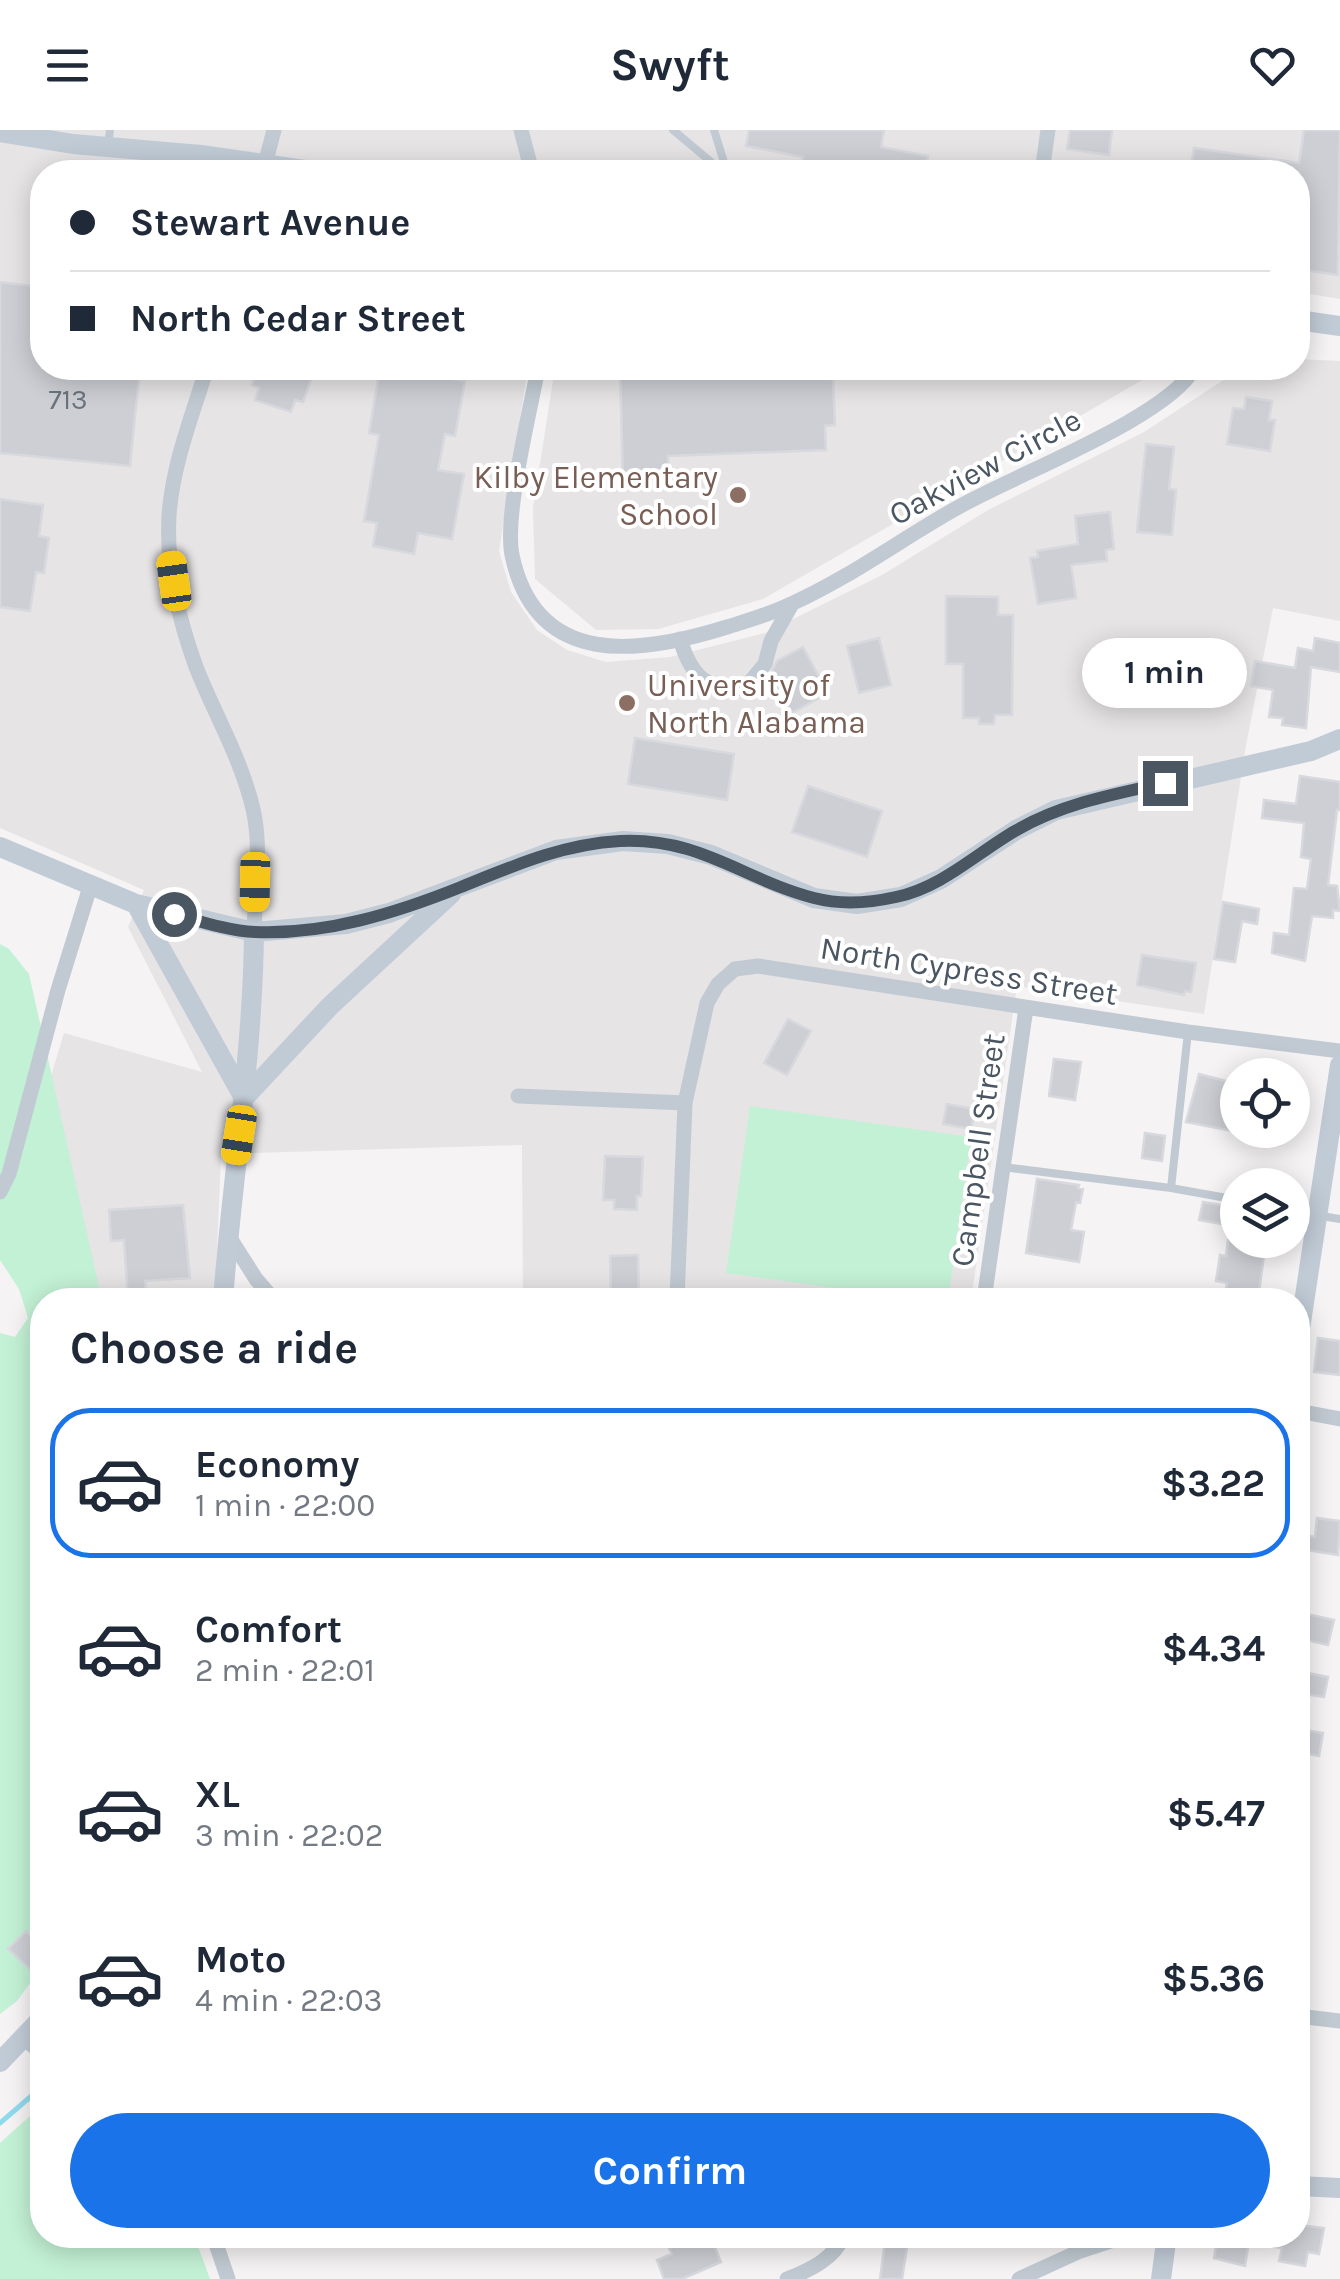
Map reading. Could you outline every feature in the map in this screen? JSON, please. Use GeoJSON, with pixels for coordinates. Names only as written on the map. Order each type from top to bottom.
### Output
{"type":"FeatureCollection","features":[{"type":"Feature","properties":{"kind":"street"},"geometry":{"type":"LineString","coordinates":[[266,160],[274,130]]}},
{"type":"Feature","properties":{"kind":"street"},"geometry":{"type":"LineString","coordinates":[[522,130],[529,160]]}},
{"type":"Feature","properties":{"kind":"street"},"geometry":{"type":"LineString","coordinates":[[1044,160],[1048,130]]}},
{"type":"Feature","properties":{"kind":"street"},"geometry":{"type":"LineString","coordinates":[[0,132],[109,138],[236,160]]}},
{"type":"Feature","properties":{"kind":"street"},"geometry":{"type":"LineString","coordinates":[[1310,322],[1340,326]]}},
{"type":"Feature","properties":{"kind":"street"},"geometry":{"type":"LineString","coordinates":[[203,380],[177,469],[169,515],[170,559],[177,603],[196,666],[236,756],[254,814],[258,860],[253,1015],[224,1288]]}},
{"type":"Feature","properties":{"kind":"street","name":"Oakview Circle"},"geometry":{"type":"LineString","coordinates":[[536,380],[513,509],[511,551],[524,594],[554,628],[596,646],[640,648],[792,604],[846,576],[956,508],[1134,418],[1187,380]]}},
{"type":"Feature","properties":{"kind":"street"},"geometry":{"type":"LineString","coordinates":[[680,639],[686,658],[700,679],[724,690],[745,688],[765,664],[771,641],[792,604]]}},
{"type":"Feature","properties":{"kind":"street"},"geometry":{"type":"LineString","coordinates":[[0,847],[136,904],[254,932],[346,924],[389,913],[556,850],[623,841],[668,844],[712,855],[814,898],[857,904],[901,897],[941,879],[1016,830],[1056,810],[1311,751],[1340,739]]}},
{"type":"Feature","properties":{"kind":"street"},"geometry":{"type":"LineString","coordinates":[[0,1192],[9,1174],[90,886]]}},
{"type":"Feature","properties":{"kind":"street"},"geometry":{"type":"LineString","coordinates":[[244,1098],[330,1006],[457,888]]}},
{"type":"Feature","properties":{"kind":"street"},"geometry":{"type":"LineString","coordinates":[[136,904],[244,1098]]}},
{"type":"Feature","properties":{"kind":"street","name":"North Cypress Street"},"geometry":{"type":"LineString","coordinates":[[685,1102],[707,1004],[718,984],[735,969],[758,966],[1188,1032],[1340,1051]]}},
{"type":"Feature","properties":{"kind":"street","name":"Campbell Street"},"geometry":{"type":"LineString","coordinates":[[986,1288],[1026,1008]]}},
{"type":"Feature","properties":{"kind":"street"},"geometry":{"type":"LineString","coordinates":[[1307,1288],[1340,1065]]}},
{"type":"Feature","properties":{"kind":"street"},"geometry":{"type":"LineString","coordinates":[[518,1096],[685,1102],[678,1288]]}},
{"type":"Feature","properties":{"kind":"street"},"geometry":{"type":"LineString","coordinates":[[228,1235],[264,1288]]}},
{"type":"Feature","properties":{"kind":"street"},"geometry":{"type":"LineString","coordinates":[[1310,1413],[1340,1419]]}},
{"type":"Feature","properties":{"kind":"street"},"geometry":{"type":"LineString","coordinates":[[1310,2017],[1340,2021]]}},
{"type":"Feature","properties":{"kind":"street"},"geometry":{"type":"LineString","coordinates":[[0,2062],[30,2033]]}},
{"type":"Feature","properties":{"kind":"street"},"geometry":{"type":"LineString","coordinates":[[25,2039],[30,2043]]}},
{"type":"Feature","properties":{"kind":"street"},"geometry":{"type":"LineString","coordinates":[[1310,2187],[1340,2188]]}},
{"type":"Feature","properties":{"kind":"street"},"geometry":{"type":"LineString","coordinates":[[217,2248],[228,2279]]}},
{"type":"Feature","properties":{"kind":"street"},"geometry":{"type":"LineString","coordinates":[[787,2279],[811,2269],[834,2248]]}},
{"type":"Feature","properties":{"kind":"street"},"geometry":{"type":"LineString","coordinates":[[1019,2279],[1090,2248]]}},
{"type":"Feature","properties":{"kind":"street"},"geometry":{"type":"LineString","coordinates":[[1162,2279],[1166,2248]]}},
{"type":"Feature","properties":{"kind":"lane"},"geometry":{"type":"LineString","coordinates":[[672,130],[710,160]]}},
{"type":"Feature","properties":{"kind":"lane"},"geometry":{"type":"LineString","coordinates":[[714,130],[722,160]]}},
{"type":"Feature","properties":{"kind":"lane"},"geometry":{"type":"LineString","coordinates":[[1171,1188],[1188,1032]]}},
{"type":"Feature","properties":{"kind":"lane"},"geometry":{"type":"LineString","coordinates":[[1003,1167],[1220,1197]]}},
{"type":"Feature","properties":{"kind":"lane"},"geometry":{"type":"LineString","coordinates":[[1310,1214],[1340,1219]]}},
{"type":"Feature","properties":{"kind":"shaded area","name":"University of North Alabama"},"geometry":{"type":"Polygon","coordinates":[[[0,130],[1340,130],[1340,299],[1310,294],[1310,160],[30,160],[30,380],[526,380],[499,551],[511,592],[537,630],[567,650],[606,662],[670,657],[765,633],[882,575],[988,510],[1144,432],[1224,380],[1310,380],[1310,360],[1340,361],[1340,621],[1273,608],[1246,745],[1204,1014],[1017,986],[973,1288],[523,1288],[522,1145],[221,1154],[215,1288],[59,1288],[41,1109],[64,1033],[202,1072],[128,927],[144,890],[0,828],[0,130]]]}},
{"type":"Feature","properties":{"kind":"shaded area","name":"Kilby Elementary School"},"geometry":{"type":"Polygon","coordinates":[[[553,380],[1142,380],[763,599],[658,629],[596,630],[535,579],[533,508],[553,380]]]}},
{"type":"Feature","properties":{"kind":"green space"},"geometry":{"type":"Polygon","coordinates":[[[0,944],[29,974],[99,1288],[30,1288],[30,1983],[17,2001],[0,2014],[0,1333],[15,1337],[28,1318],[19,1289],[0,1260],[0,944]]]}},
{"type":"Feature","properties":{"kind":"green space"},"geometry":{"type":"Polygon","coordinates":[[[750,1106],[971,1137],[950,1288],[834,1288],[726,1273],[750,1106]]]}},
{"type":"Feature","properties":{"kind":"green space"},"geometry":{"type":"Polygon","coordinates":[[[30,2116],[30,2248],[199,2248],[210,2279],[0,2279],[0,2143],[30,2116]]]}},
{"type":"Feature","properties":{"kind":"building"},"geometry":{"type":"Polygon","coordinates":[[[749,130],[884,130],[881,147],[928,156],[927,160],[802,160],[803,157],[746,146],[749,130]]]}},
{"type":"Feature","properties":{"kind":"building"},"geometry":{"type":"Polygon","coordinates":[[[1070,130],[1112,130],[1109,155],[1067,149],[1070,130]]]}},
{"type":"Feature","properties":{"kind":"building"},"geometry":{"type":"Polygon","coordinates":[[[1304,130],[1340,130],[1338,275],[1310,271],[1310,160],[1299,160],[1304,130]]]}},
{"type":"Feature","properties":{"kind":"building"},"geometry":{"type":"Polygon","coordinates":[[[1194,148],[1278,160],[1192,160],[1194,148]]]}},
{"type":"Feature","properties":{"kind":"building"},"geometry":{"type":"Polygon","coordinates":[[[0,282],[30,286],[30,380],[139,380],[130,466],[0,453],[0,282]]]}},
{"type":"Feature","properties":{"kind":"building"},"geometry":{"type":"Polygon","coordinates":[[[253,380],[311,380],[303,402],[295,400],[291,412],[255,400],[259,388],[252,385],[253,380]]]}},
{"type":"Feature","properties":{"kind":"building"},"geometry":{"type":"Polygon","coordinates":[[[378,380],[465,381],[455,436],[445,434],[438,470],[464,474],[452,539],[418,533],[414,554],[373,546],[377,523],[364,521],[379,435],[369,433],[378,380]]]}},
{"type":"Feature","properties":{"kind":"building"},"geometry":{"type":"Polygon","coordinates":[[[620,380],[833,380],[835,425],[825,426],[826,450],[668,456],[669,485],[623,486],[620,380]]]}},
{"type":"Feature","properties":{"kind":"building"},"geometry":{"type":"Polygon","coordinates":[[[1246,397],[1272,401],[1269,420],[1275,420],[1270,451],[1227,444],[1233,408],[1244,409],[1246,397]]]}},
{"type":"Feature","properties":{"kind":"building"},"geometry":{"type":"Polygon","coordinates":[[[1146,444],[1174,447],[1169,489],[1176,490],[1172,535],[1137,532],[1146,444]]]}},
{"type":"Feature","properties":{"kind":"building"},"geometry":{"type":"Polygon","coordinates":[[[0,499],[43,505],[39,536],[49,538],[44,573],[36,572],[30,611],[0,607],[0,499]]]}},
{"type":"Feature","properties":{"kind":"building"},"geometry":{"type":"Polygon","coordinates":[[[1110,512],[1114,549],[1106,550],[1107,561],[1071,565],[1076,598],[1038,604],[1030,558],[1038,557],[1037,551],[1078,544],[1075,516],[1110,512]]]}},
{"type":"Feature","properties":{"kind":"building"},"geometry":{"type":"Polygon","coordinates":[[[946,596],[998,597],[998,615],[1013,615],[1012,715],[995,715],[994,724],[979,724],[979,718],[963,718],[963,664],[946,664],[946,596]]]}},
{"type":"Feature","properties":{"kind":"building"},"geometry":{"type":"Polygon","coordinates":[[[879,638],[891,685],[859,693],[847,646],[879,638]]]}},
{"type":"Feature","properties":{"kind":"building"},"geometry":{"type":"Polygon","coordinates":[[[1315,638],[1340,643],[1340,672],[1311,667],[1306,728],[1282,725],[1283,718],[1269,717],[1273,690],[1251,686],[1255,661],[1295,668],[1298,648],[1313,651],[1315,638]]]}},
{"type":"Feature","properties":{"kind":"building"},"geometry":{"type":"Polygon","coordinates":[[[803,647],[828,693],[790,714],[769,677],[777,661],[803,647]]]}},
{"type":"Feature","properties":{"kind":"building"},"geometry":{"type":"Polygon","coordinates":[[[635,738],[734,754],[727,800],[628,784],[635,738]]]}},
{"type":"Feature","properties":{"kind":"building"},"geometry":{"type":"Polygon","coordinates":[[[1300,776],[1340,782],[1340,810],[1328,885],[1337,886],[1340,911],[1333,910],[1333,918],[1312,916],[1305,961],[1272,953],[1274,933],[1289,935],[1294,888],[1307,889],[1311,859],[1301,857],[1304,823],[1262,818],[1264,800],[1296,804],[1300,776]]]}},
{"type":"Feature","properties":{"kind":"building"},"geometry":{"type":"Polygon","coordinates":[[[808,786],[882,811],[867,857],[792,832],[808,786]]]}},
{"type":"Feature","properties":{"kind":"building"},"geometry":{"type":"Polygon","coordinates":[[[1223,902],[1259,909],[1257,924],[1242,921],[1235,962],[1214,959],[1223,902]]]}},
{"type":"Feature","properties":{"kind":"building"},"geometry":{"type":"Polygon","coordinates":[[[1142,955],[1196,963],[1191,992],[1185,991],[1184,995],[1137,985],[1142,955]]]}},
{"type":"Feature","properties":{"kind":"building"},"geometry":{"type":"Polygon","coordinates":[[[788,1019],[811,1031],[787,1075],[764,1063],[788,1019]]]}},
{"type":"Feature","properties":{"kind":"building"},"geometry":{"type":"Polygon","coordinates":[[[1054,1059],[1081,1062],[1075,1100],[1049,1096],[1054,1059]]]}},
{"type":"Feature","properties":{"kind":"building"},"geometry":{"type":"Polygon","coordinates":[[[1199,1074],[1220,1079],[1220,1129],[1186,1122],[1199,1074]]]}},
{"type":"Feature","properties":{"kind":"building"},"geometry":{"type":"Polygon","coordinates":[[[947,1104],[975,1109],[971,1129],[943,1124],[947,1104]]]}},
{"type":"Feature","properties":{"kind":"building"},"geometry":{"type":"Polygon","coordinates":[[[1145,1133],[1165,1136],[1162,1161],[1142,1158],[1145,1133]]]}},
{"type":"Feature","properties":{"kind":"building"},"geometry":{"type":"Polygon","coordinates":[[[605,1156],[643,1157],[637,1210],[614,1209],[614,1200],[603,1200],[605,1156]]]}},
{"type":"Feature","properties":{"kind":"building"},"geometry":{"type":"Polygon","coordinates":[[[1037,1179],[1079,1185],[1083,1189],[1080,1203],[1076,1202],[1071,1230],[1084,1232],[1079,1262],[1026,1253],[1037,1179]]]}},
{"type":"Feature","properties":{"kind":"building"},"geometry":{"type":"Polygon","coordinates":[[[1203,1202],[1220,1205],[1220,1224],[1199,1220],[1203,1202]]]}},
{"type":"Feature","properties":{"kind":"building"},"geometry":{"type":"Polygon","coordinates":[[[183,1205],[190,1278],[145,1281],[145,1288],[127,1288],[124,1240],[111,1241],[109,1210],[183,1205]]]}},
{"type":"Feature","properties":{"kind":"building"},"geometry":{"type":"Polygon","coordinates":[[[638,1255],[639,1288],[611,1288],[610,1256],[638,1255]]]}},
{"type":"Feature","properties":{"kind":"building"},"geometry":{"type":"Polygon","coordinates":[[[1220,1255],[1264,1258],[1260,1288],[1226,1288],[1227,1283],[1216,1281],[1220,1255]]]}},
{"type":"Feature","properties":{"kind":"building"},"geometry":{"type":"Polygon","coordinates":[[[1318,1338],[1340,1341],[1340,1375],[1314,1372],[1318,1338]]]}},
{"type":"Feature","properties":{"kind":"building"},"geometry":{"type":"Polygon","coordinates":[[[1317,1518],[1340,1521],[1338,1555],[1310,1550],[1310,1536],[1315,1537],[1317,1518]]]}},
{"type":"Feature","properties":{"kind":"building"},"geometry":{"type":"Polygon","coordinates":[[[1310,1615],[1334,1620],[1328,1645],[1310,1641],[1310,1615]]]}},
{"type":"Feature","properties":{"kind":"building"},"geometry":{"type":"Polygon","coordinates":[[[1310,1673],[1328,1677],[1324,1697],[1310,1695],[1310,1673]]]}},
{"type":"Feature","properties":{"kind":"building"},"geometry":{"type":"Polygon","coordinates":[[[1310,1731],[1323,1733],[1319,1756],[1310,1754],[1310,1731]]]}},
{"type":"Feature","properties":{"kind":"building"},"geometry":{"type":"Polygon","coordinates":[[[26,1931],[30,1935],[30,1969],[8,1949],[26,1931]]]}},
{"type":"Feature","properties":{"kind":"building"},"geometry":{"type":"Polygon","coordinates":[[[1310,2226],[1324,2228],[1319,2254],[1308,2252],[1305,2266],[1279,2261],[1282,2248],[1310,2248],[1310,2226]]]}},
{"type":"Feature","properties":{"kind":"building"},"geometry":{"type":"Polygon","coordinates":[[[669,2248],[715,2248],[721,2262],[682,2279],[664,2279],[657,2260],[672,2254],[669,2248]]]}},
{"type":"Feature","properties":{"kind":"building"},"geometry":{"type":"Polygon","coordinates":[[[884,2248],[907,2248],[902,2279],[880,2279],[884,2248]]]}},
{"type":"Feature","properties":{"kind":"building"},"geometry":{"type":"Polygon","coordinates":[[[1216,2248],[1248,2248],[1245,2266],[1214,2258],[1216,2248]]]}},
{"type":"Feature","properties":{"kind":"waterway"},"geometry":{"type":"LineString","coordinates":[[0,2123],[30,2097]]}},
{"type":"Feature","properties":{"kind":"place","name":"Kilby Elementary School"},"geometry":{"type":"Point","coordinates":[738,495]}},
{"type":"Feature","properties":{"kind":"place","name":"University of North Alabama"},"geometry":{"type":"Point","coordinates":[627,703]}},
{"type":"Feature","properties":{"kind":"route"},"geometry":{"type":"LineString","coordinates":[[174,914],[254,932],[346,924],[389,913],[556,850],[623,841],[668,844],[712,855],[814,898],[857,904],[901,897],[941,879],[1016,830],[1056,810],[1165,783]]}}]}
